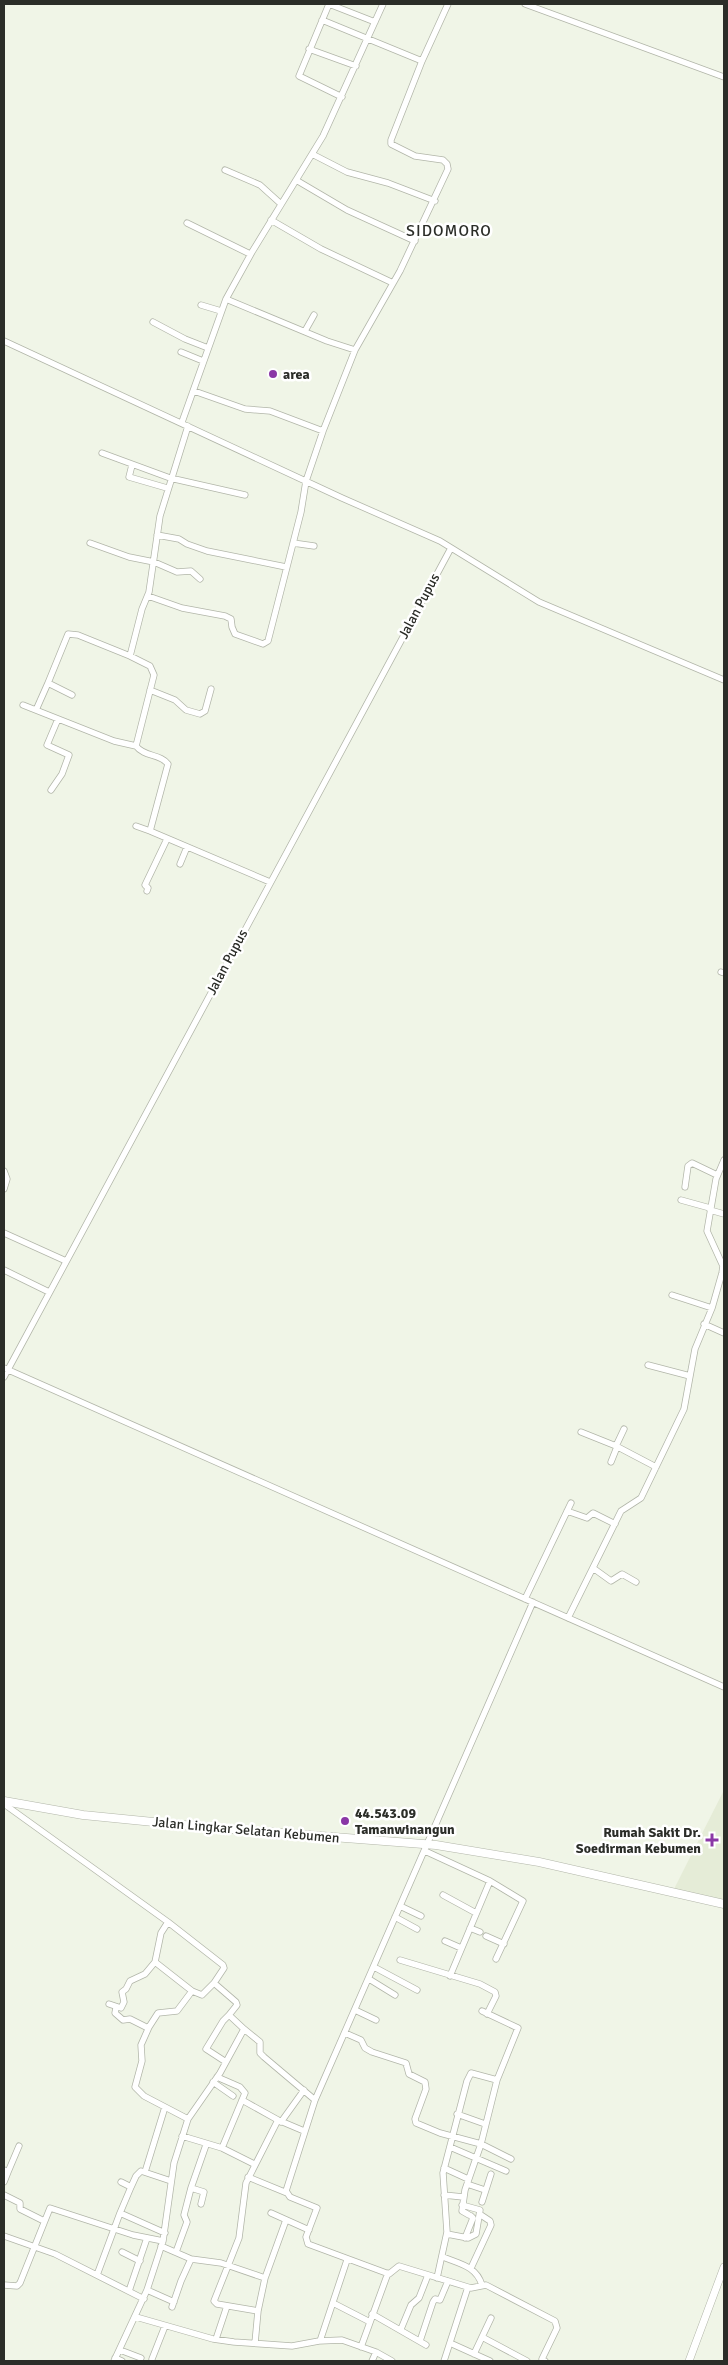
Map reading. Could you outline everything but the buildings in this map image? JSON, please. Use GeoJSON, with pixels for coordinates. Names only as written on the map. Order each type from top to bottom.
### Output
{"type":"FeatureCollection","features":[{"type":"Feature","properties":{"kind":"highway","name":"Jalan Lingkar Selatan Kebumen"},"geometry":{"type":"LineString","coordinates":[[4,1803],[83,1815],[426,1848],[539,1862],[724,1904]]}},
{"type":"Feature","properties":{"kind":"main road"},"geometry":{"type":"LineString","coordinates":[[689,2361],[724,2267]]}},
{"type":"Feature","properties":{"kind":"street"},"geometry":{"type":"LineString","coordinates":[[342,97],[301,78],[300,72],[329,4],[375,22]]}},
{"type":"Feature","properties":{"kind":"street"},"geometry":{"type":"LineString","coordinates":[[182,422],[226,299],[250,254],[312,154],[342,97],[383,4]]}},
{"type":"Feature","properties":{"kind":"street"},"geometry":{"type":"LineString","coordinates":[[148,596],[182,608],[229,617],[235,634],[261,643],[268,641],[293,543],[306,481],[323,431],[355,350],[393,283],[435,201],[448,169],[447,164],[443,160],[405,153],[391,144],[422,61],[448,4]]}},
{"type":"Feature","properties":{"kind":"street"},"geometry":{"type":"LineString","coordinates":[[525,4],[724,77]]}},
{"type":"Feature","properties":{"kind":"street"},"geometry":{"type":"LineString","coordinates":[[322,20],[422,61]]}},
{"type":"Feature","properties":{"kind":"street"},"geometry":{"type":"LineString","coordinates":[[309,50],[356,66]]}},
{"type":"Feature","properties":{"kind":"street"},"geometry":{"type":"LineString","coordinates":[[312,154],[347,172],[388,183],[435,201]]}},
{"type":"Feature","properties":{"kind":"street"},"geometry":{"type":"LineString","coordinates":[[225,170],[260,185],[281,204]]}},
{"type":"Feature","properties":{"kind":"street"},"geometry":{"type":"LineString","coordinates":[[296,180],[347,210],[415,240]]}},
{"type":"Feature","properties":{"kind":"street"},"geometry":{"type":"LineString","coordinates":[[271,220],[321,249],[393,283]]}},
{"type":"Feature","properties":{"kind":"street"},"geometry":{"type":"LineString","coordinates":[[186,222],[250,254]]}},
{"type":"Feature","properties":{"kind":"street"},"geometry":{"type":"LineString","coordinates":[[226,299],[355,350]]}},
{"type":"Feature","properties":{"kind":"street"},"geometry":{"type":"LineString","coordinates":[[201,304],[221,311]]}},
{"type":"Feature","properties":{"kind":"street"},"geometry":{"type":"LineString","coordinates":[[305,331],[314,314]]}},
{"type":"Feature","properties":{"kind":"street"},"geometry":{"type":"LineString","coordinates":[[153,322],[185,339],[208,348]]}},
{"type":"Feature","properties":{"kind":"street"},"geometry":{"type":"LineString","coordinates":[[4,341],[451,548],[539,602],[724,680]]}},
{"type":"Feature","properties":{"kind":"street"},"geometry":{"type":"LineString","coordinates":[[182,352],[203,361]]}},
{"type":"Feature","properties":{"kind":"street"},"geometry":{"type":"LineString","coordinates":[[194,391],[245,409],[270,411],[323,431]]}},
{"type":"Feature","properties":{"kind":"street"},"geometry":{"type":"LineString","coordinates":[[130,656],[142,609],[148,596],[157,535],[167,488],[188,426]]}},
{"type":"Feature","properties":{"kind":"street"},"geometry":{"type":"LineString","coordinates":[[102,453],[170,478],[245,494]]}},
{"type":"Feature","properties":{"kind":"street"},"geometry":{"type":"LineString","coordinates":[[132,465],[129,477],[167,488]]}},
{"type":"Feature","properties":{"kind":"street"},"geometry":{"type":"LineString","coordinates":[[157,535],[179,539],[207,551],[286,568]]}},
{"type":"Feature","properties":{"kind":"street"},"geometry":{"type":"LineString","coordinates":[[293,543],[314,546]]}},
{"type":"Feature","properties":{"kind":"street"},"geometry":{"type":"LineString","coordinates":[[90,544],[129,557],[154,562],[177,572],[191,571],[200,579]]}},
{"type":"Feature","properties":{"kind":"street","name":"Jalan Pupus"},"geometry":{"type":"LineString","coordinates":[[4,1377],[6,1369],[451,548]]}},
{"type":"Feature","properties":{"kind":"street"},"geometry":{"type":"LineString","coordinates":[[36,710],[68,634],[78,635],[150,666],[154,675],[136,746]]}},
{"type":"Feature","properties":{"kind":"street"},"geometry":{"type":"LineString","coordinates":[[48,683],[72,694]]}},
{"type":"Feature","properties":{"kind":"street"},"geometry":{"type":"LineString","coordinates":[[150,690],[175,700],[186,710],[200,714],[205,711],[211,689]]}},
{"type":"Feature","properties":{"kind":"street"},"geometry":{"type":"LineString","coordinates":[[23,705],[114,741],[136,746],[141,753],[164,760],[168,764],[150,831]]}},
{"type":"Feature","properties":{"kind":"street"},"geometry":{"type":"LineString","coordinates":[[51,790],[62,774],[69,754],[47,745],[58,719]]}},
{"type":"Feature","properties":{"kind":"street"},"geometry":{"type":"LineString","coordinates":[[136,826],[270,882]]}},
{"type":"Feature","properties":{"kind":"street"},"geometry":{"type":"LineString","coordinates":[[147,891],[148,888],[145,885],[167,839]]}},
{"type":"Feature","properties":{"kind":"street"},"geometry":{"type":"LineString","coordinates":[[180,864],[187,847]]}},
{"type":"Feature","properties":{"kind":"street"},"geometry":{"type":"LineString","coordinates":[[568,1618],[624,1507],[639,1500],[681,1415],[695,1349],[712,1308],[723,1266],[707,1231],[717,1175],[724,1160]]}},
{"type":"Feature","properties":{"kind":"street"},"geometry":{"type":"LineString","coordinates":[[685,1187],[688,1166],[692,1163],[717,1175]]}},
{"type":"Feature","properties":{"kind":"street"},"geometry":{"type":"LineString","coordinates":[[4,1171],[7,1179],[4,1189]]}},
{"type":"Feature","properties":{"kind":"street"},"geometry":{"type":"LineString","coordinates":[[682,1200],[724,1214]]}},
{"type":"Feature","properties":{"kind":"street"},"geometry":{"type":"LineString","coordinates":[[4,1234],[66,1261]]}},
{"type":"Feature","properties":{"kind":"street"},"geometry":{"type":"LineString","coordinates":[[4,1270],[49,1292]]}},
{"type":"Feature","properties":{"kind":"street"},"geometry":{"type":"LineString","coordinates":[[672,1295],[712,1308]]}},
{"type":"Feature","properties":{"kind":"street"},"geometry":{"type":"LineString","coordinates":[[704,1324],[724,1333]]}},
{"type":"Feature","properties":{"kind":"street"},"geometry":{"type":"LineString","coordinates":[[648,1365],[690,1376]]}},
{"type":"Feature","properties":{"kind":"street"},"geometry":{"type":"LineString","coordinates":[[6,1369],[724,1687]]}},
{"type":"Feature","properties":{"kind":"street"},"geometry":{"type":"LineString","coordinates":[[611,1462],[624,1429]]}},
{"type":"Feature","properties":{"kind":"street"},"geometry":{"type":"LineString","coordinates":[[581,1432],[617,1447],[656,1467]]}},
{"type":"Feature","properties":{"kind":"street"},"geometry":{"type":"LineString","coordinates":[[525,1599],[571,1503]]}},
{"type":"Feature","properties":{"kind":"street"},"geometry":{"type":"LineString","coordinates":[[567,1511],[587,1518],[593,1513],[615,1524]]}},
{"type":"Feature","properties":{"kind":"street"},"geometry":{"type":"LineString","coordinates":[[593,1568],[610,1580],[614,1580],[622,1574],[636,1582]]}},
{"type":"Feature","properties":{"kind":"street"},"geometry":{"type":"LineString","coordinates":[[287,2193],[286,2187],[315,2100],[346,2033],[533,1602]]}},
{"type":"Feature","properties":{"kind":"street"},"geometry":{"type":"LineString","coordinates":[[4,1803],[168,1922],[224,1968],[214,1983],[202,1994],[192,1991],[155,1962]]}},
{"type":"Feature","properties":{"kind":"street"},"geometry":{"type":"LineString","coordinates":[[426,1848],[490,1881],[523,1902],[496,1959]]}},
{"type":"Feature","properties":{"kind":"street"},"geometry":{"type":"LineString","coordinates":[[450,1976],[490,1881]]}},
{"type":"Feature","properties":{"kind":"street"},"geometry":{"type":"LineString","coordinates":[[443,1895],[476,1913]]}},
{"type":"Feature","properties":{"kind":"street"},"geometry":{"type":"LineString","coordinates":[[400,1906],[421,1916]]}},
{"type":"Feature","properties":{"kind":"street"},"geometry":{"type":"LineString","coordinates":[[395,1917],[417,1929]]}},
{"type":"Feature","properties":{"kind":"street"},"geometry":{"type":"LineString","coordinates":[[109,2004],[116,2008],[121,2008],[123,2004],[121,1994],[131,1980],[145,1974],[155,1962],[162,1933],[168,1922]]}},
{"type":"Feature","properties":{"kind":"street"},"geometry":{"type":"LineString","coordinates":[[470,1928],[480,1932]]}},
{"type":"Feature","properties":{"kind":"street"},"geometry":{"type":"LineString","coordinates":[[486,1936],[504,1944]]}},
{"type":"Feature","properties":{"kind":"street"},"geometry":{"type":"LineString","coordinates":[[445,1942],[461,1948]]}},
{"type":"Feature","properties":{"kind":"street"},"geometry":{"type":"LineString","coordinates":[[400,1960],[480,1984],[496,1993],[485,2012],[518,2028],[497,2080],[481,2144],[464,2196],[462,2212],[470,2216],[470,2224],[465,2238]]}},
{"type":"Feature","properties":{"kind":"street"},"geometry":{"type":"LineString","coordinates":[[374,1967],[417,1990]]}},
{"type":"Feature","properties":{"kind":"street"},"geometry":{"type":"LineString","coordinates":[[369,1979],[395,1995]]}},
{"type":"Feature","properties":{"kind":"street"},"geometry":{"type":"LineString","coordinates":[[214,1983],[237,2004],[220,2026],[206,2050],[226,2062]]}},
{"type":"Feature","properties":{"kind":"street"},"geometry":{"type":"LineString","coordinates":[[188,2119],[144,2096],[135,2088],[143,2058],[140,2049],[148,2028],[158,2013],[176,2011],[192,1991]]}},
{"type":"Feature","properties":{"kind":"street"},"geometry":{"type":"LineString","coordinates":[[116,2008],[115,2013],[119,2017],[133,2020],[148,2028]]}},
{"type":"Feature","properties":{"kind":"street"},"geometry":{"type":"LineString","coordinates":[[355,2010],[376,2020]]}},
{"type":"Feature","properties":{"kind":"street"},"geometry":{"type":"LineString","coordinates":[[229,2015],[260,2042],[261,2054],[315,2100]]}},
{"type":"Feature","properties":{"kind":"street"},"geometry":{"type":"LineString","coordinates":[[128,2361],[115,2360],[144,2299],[165,2233],[171,2181],[182,2136],[188,2119],[226,2062],[244,2029]]}},
{"type":"Feature","properties":{"kind":"street"},"geometry":{"type":"LineString","coordinates":[[346,2033],[360,2040],[364,2048],[406,2063],[409,2074],[425,2082],[426,2086],[415,2119],[416,2124],[481,2144],[511,2159]]}},
{"type":"Feature","properties":{"kind":"street"},"geometry":{"type":"LineString","coordinates":[[437,2278],[447,2234],[444,2168],[457,2114],[470,2073],[497,2080]]}},
{"type":"Feature","properties":{"kind":"street"},"geometry":{"type":"LineString","coordinates":[[215,2079],[233,2096]]}},
{"type":"Feature","properties":{"kind":"street"},"geometry":{"type":"LineString","coordinates":[[215,2079],[244,2091],[246,2094],[222,2148]]}},
{"type":"Feature","properties":{"kind":"street"},"geometry":{"type":"LineString","coordinates":[[258,2311],[217,2304],[214,2301],[240,2234],[244,2193],[248,2177],[280,2121],[304,2090]]}},
{"type":"Feature","properties":{"kind":"street"},"geometry":{"type":"LineString","coordinates":[[242,2100],[280,2121],[304,2131]]}},
{"type":"Feature","properties":{"kind":"street"},"geometry":{"type":"LineString","coordinates":[[145,2172],[165,2108]]}},
{"type":"Feature","properties":{"kind":"street"},"geometry":{"type":"LineString","coordinates":[[457,2114],[485,2124]]}},
{"type":"Feature","properties":{"kind":"street"},"geometry":{"type":"LineString","coordinates":[[182,2136],[206,2145],[222,2148],[254,2164]]}},
{"type":"Feature","properties":{"kind":"street"},"geometry":{"type":"LineString","coordinates":[[176,2252],[187,2222],[184,2215],[191,2188],[206,2145]]}},
{"type":"Feature","properties":{"kind":"street"},"geometry":{"type":"LineString","coordinates":[[4,2182],[6,2171],[19,2146]]}},
{"type":"Feature","properties":{"kind":"street"},"geometry":{"type":"LineString","coordinates":[[450,2148],[506,2171]]}},
{"type":"Feature","properties":{"kind":"street"},"geometry":{"type":"LineString","coordinates":[[444,2168],[485,2190]]}},
{"type":"Feature","properties":{"kind":"street"},"geometry":{"type":"LineString","coordinates":[[97,2275],[120,2213],[138,2173],[145,2172],[171,2181]]}},
{"type":"Feature","properties":{"kind":"street"},"geometry":{"type":"LineString","coordinates":[[482,2202],[490,2174]]}},
{"type":"Feature","properties":{"kind":"street"},"geometry":{"type":"LineString","coordinates":[[248,2177],[317,2208],[306,2240],[308,2244],[347,2260],[391,2274],[400,2266],[468,2287],[490,2286],[557,2324],[542,2361]]}},
{"type":"Feature","properties":{"kind":"street"},"geometry":{"type":"LineString","coordinates":[[121,2182],[132,2187]]}},
{"type":"Feature","properties":{"kind":"street"},"geometry":{"type":"LineString","coordinates":[[191,2188],[204,2192],[201,2204]]}},
{"type":"Feature","properties":{"kind":"street"},"geometry":{"type":"LineString","coordinates":[[4,2195],[20,2203],[20,2209],[44,2220]]}},
{"type":"Feature","properties":{"kind":"street"},"geometry":{"type":"LineString","coordinates":[[444,2195],[464,2196]]}},
{"type":"Feature","properties":{"kind":"street"},"geometry":{"type":"LineString","coordinates":[[462,2205],[480,2210],[481,2215],[491,2223],[471,2268]]}},
{"type":"Feature","properties":{"kind":"street"},"geometry":{"type":"LineString","coordinates":[[4,2285],[17,2286],[20,2283],[47,2211],[52,2208],[115,2230],[162,2243],[191,2259],[226,2266],[265,2278]]}},
{"type":"Feature","properties":{"kind":"street"},"geometry":{"type":"LineString","coordinates":[[120,2213],[165,2233]]}},
{"type":"Feature","properties":{"kind":"street"},"geometry":{"type":"LineString","coordinates":[[271,2213],[309,2230]]}},
{"type":"Feature","properties":{"kind":"street"},"geometry":{"type":"LineString","coordinates":[[481,2215],[474,2236],[475,2241],[482,2245]]}},
{"type":"Feature","properties":{"kind":"street"},"geometry":{"type":"LineString","coordinates":[[255,2342],[258,2311],[265,2278],[286,2220]]}},
{"type":"Feature","properties":{"kind":"street"},"geometry":{"type":"LineString","coordinates":[[470,2224],[478,2227]]}},
{"type":"Feature","properties":{"kind":"street"},"geometry":{"type":"LineString","coordinates":[[447,2234],[465,2238],[474,2236]]}},
{"type":"Feature","properties":{"kind":"street"},"geometry":{"type":"LineString","coordinates":[[4,2236],[35,2246],[144,2299]]}},
{"type":"Feature","properties":{"kind":"street"},"geometry":{"type":"LineString","coordinates":[[129,2291],[148,2238]]}},
{"type":"Feature","properties":{"kind":"street"},"geometry":{"type":"LineString","coordinates":[[122,2252],[140,2262]]}},
{"type":"Feature","properties":{"kind":"street"},"geometry":{"type":"LineString","coordinates":[[443,2258],[471,2268],[482,2285]]}},
{"type":"Feature","properties":{"kind":"street"},"geometry":{"type":"LineString","coordinates":[[147,2290],[173,2304],[191,2259]]}},
{"type":"Feature","properties":{"kind":"street"},"geometry":{"type":"LineString","coordinates":[[320,2341],[347,2260]]}},
{"type":"Feature","properties":{"kind":"street"},"geometry":{"type":"LineString","coordinates":[[361,2347],[388,2273]]}},
{"type":"Feature","properties":{"kind":"street"},"geometry":{"type":"LineString","coordinates":[[401,2329],[412,2305],[419,2298],[428,2275]]}},
{"type":"Feature","properties":{"kind":"street"},"geometry":{"type":"LineString","coordinates":[[420,2341],[434,2300],[440,2300],[448,2281]]}},
{"type":"Feature","properties":{"kind":"street"},"geometry":{"type":"LineString","coordinates":[[444,2361],[468,2287]]}},
{"type":"Feature","properties":{"kind":"street"},"geometry":{"type":"LineString","coordinates":[[333,2303],[370,2322]]}},
{"type":"Feature","properties":{"kind":"street"},"geometry":{"type":"LineString","coordinates":[[216,2339],[227,2306]]}},
{"type":"Feature","properties":{"kind":"street"},"geometry":{"type":"LineString","coordinates":[[372,2314],[426,2345]]}},
{"type":"Feature","properties":{"kind":"street"},"geometry":{"type":"LineString","coordinates":[[136,2317],[216,2339],[292,2346],[320,2341],[342,2340],[376,2352],[392,2361]]}},
{"type":"Feature","properties":{"kind":"street"},"geometry":{"type":"LineString","coordinates":[[474,2354],[491,2318]]}},
{"type":"Feature","properties":{"kind":"street"},"geometry":{"type":"LineString","coordinates":[[152,2360],[165,2326]]}},
{"type":"Feature","properties":{"kind":"street"},"geometry":{"type":"LineString","coordinates":[[482,2337],[527,2361]]}},
{"type":"Feature","properties":{"kind":"street"},"geometry":{"type":"LineString","coordinates":[[450,2342],[490,2361]]}},
{"type":"Feature","properties":{"kind":"street"},"geometry":{"type":"LineString","coordinates":[[120,2350],[141,2358]]}},
{"type":"Feature","properties":{"kind":"street"},"geometry":{"type":"LineString","coordinates":[[372,2361],[376,2352]]}},
{"type":"Feature","properties":{"kind":"shaded area","name":"Rumah Sakit Dr. Soedirman Kebumen"},"geometry":{"type":"Polygon","coordinates":[[[724,1790],[724,1904],[674,1889],[724,1790]]]}},
{"type":"Feature","properties":{"kind":"place","name":"area"},"geometry":{"type":"Point","coordinates":[273,374]}},
{"type":"Feature","properties":{"kind":"place","name":"44.543.09 Tamanwinangun"},"geometry":{"type":"Point","coordinates":[345,1821]}},
{"type":"Feature","properties":{"kind":"place","name":"Rumah Sakit Dr. Soedirman Kebumen"},"geometry":{"type":"Point","coordinates":[712,1840]}},
{"type":"Feature","properties":{"kind":"district","name":"SIDOMORO"},"geometry":{"type":"Point","coordinates":[449,231]}}]}
